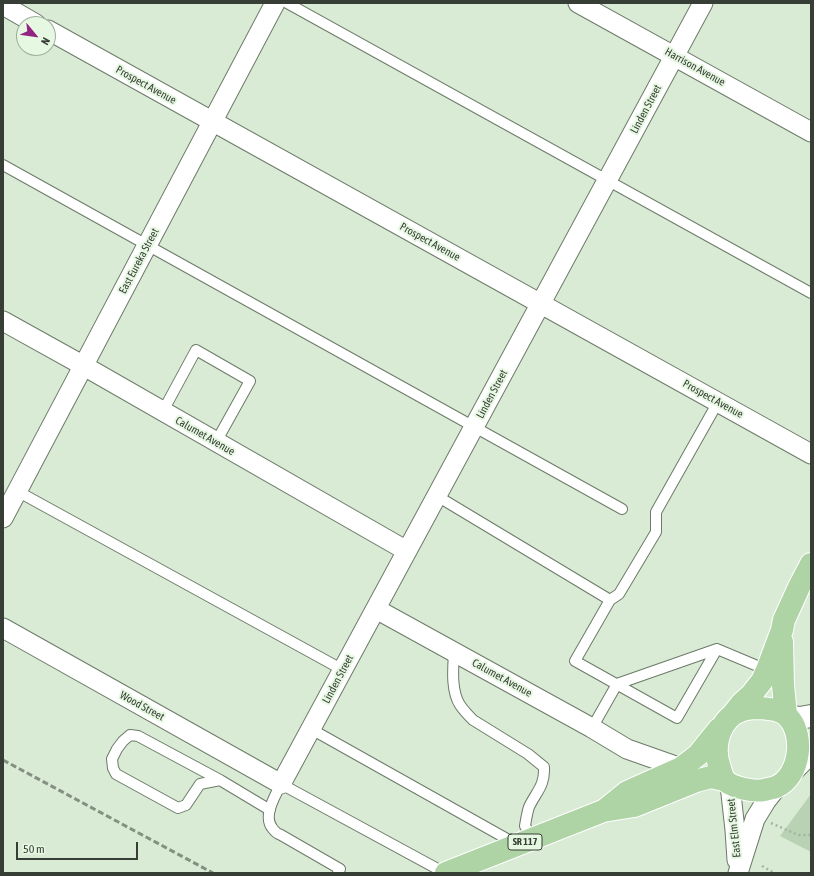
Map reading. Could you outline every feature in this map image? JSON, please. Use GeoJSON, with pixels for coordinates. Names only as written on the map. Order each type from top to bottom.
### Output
{"type":"FeatureCollection","features":[{"type":"Feature","properties":{"kind":"main road","name":"SR 117"},"geometry":{"type":"LineString","coordinates":[[603,811],[628,792],[681,768],[698,755],[741,704],[751,695],[762,681],[768,670],[792,600],[811,564]]}},
{"type":"Feature","properties":{"kind":"main road","name":"SR 117"},"geometry":{"type":"LineString","coordinates":[[782,630],[783,686],[786,715],[794,727],[798,737],[798,757],[794,769]]}},
{"type":"Feature","properties":{"kind":"main road"},"geometry":{"type":"LineString","coordinates":[[727,782],[718,764],[716,751],[718,737],[728,720],[742,710],[761,708],[772,709],[786,715]]}},
{"type":"Feature","properties":{"kind":"main road"},"geometry":{"type":"LineString","coordinates":[[777,787],[794,769]]}},
{"type":"Feature","properties":{"kind":"main road","name":"SR 117"},"geometry":{"type":"LineString","coordinates":[[445,873],[603,811],[634,806],[696,781],[711,777],[755,791],[777,787]]}},
{"type":"Feature","properties":{"kind":"street","name":"East Eureka Street"},"geometry":{"type":"LineString","coordinates":[[3,518],[275,3]]}},
{"type":"Feature","properties":{"kind":"street","name":"Harrison Avenue"},"geometry":{"type":"LineString","coordinates":[[578,3],[811,132]]}},
{"type":"Feature","properties":{"kind":"street","name":"Linden Street"},"geometry":{"type":"LineString","coordinates":[[281,784],[704,3]]}},
{"type":"Feature","properties":{"kind":"street"},"geometry":{"type":"LineString","coordinates":[[3,6],[21,16]]}},
{"type":"Feature","properties":{"kind":"street","name":"Prospect Avenue"},"geometry":{"type":"LineString","coordinates":[[56,34],[811,454]]}},
{"type":"Feature","properties":{"kind":"street","name":"Calumet Avenue"},"geometry":{"type":"LineString","coordinates":[[3,321],[407,551]]}},
{"type":"Feature","properties":{"kind":"street","name":"Calumet Avenue"},"geometry":{"type":"LineString","coordinates":[[376,609],[592,728],[627,749],[681,768]]}},
{"type":"Feature","properties":{"kind":"street","name":"Wood Street"},"geometry":{"type":"LineString","coordinates":[[3,628],[281,784]]}},
{"type":"Feature","properties":{"kind":"street"},"geometry":{"type":"LineString","coordinates":[[786,715],[800,718],[811,716]]}},
{"type":"Feature","properties":{"kind":"street","name":"Calumet Avenue"},"geometry":{"type":"LineString","coordinates":[[627,749],[654,780]]}},
{"type":"Feature","properties":{"kind":"street"},"geometry":{"type":"LineString","coordinates":[[794,769],[811,752]]}},
{"type":"Feature","properties":{"kind":"street","name":"East Elm Street"},"geometry":{"type":"LineString","coordinates":[[727,782],[735,830],[738,872]]}},
{"type":"Feature","properties":{"kind":"street","name":"East Elm Street"},"geometry":{"type":"LineString","coordinates":[[738,872],[755,820],[766,801],[777,787]]}},
{"type":"Feature","properties":{"kind":"lane"},"geometry":{"type":"LineString","coordinates":[[286,3],[811,293]]}},
{"type":"Feature","properties":{"kind":"lane"},"geometry":{"type":"LineString","coordinates":[[3,165],[622,509]]}},
{"type":"Feature","properties":{"kind":"lane"},"geometry":{"type":"LineString","coordinates":[[163,411],[196,350],[237,373],[250,381],[216,442]]}},
{"type":"Feature","properties":{"kind":"lane"},"geometry":{"type":"LineString","coordinates":[[717,649],[677,718],[575,661],[610,600],[619,594],[656,532],[656,512],[718,402]]}},
{"type":"Feature","properties":{"kind":"lane"},"geometry":{"type":"LineString","coordinates":[[17,491],[343,670]]}},
{"type":"Feature","properties":{"kind":"lane"},"geometry":{"type":"LineString","coordinates":[[437,496],[610,600]]}},
{"type":"Feature","properties":{"kind":"lane"},"geometry":{"type":"LineString","coordinates":[[592,728],[617,684],[717,649],[768,670]]}},
{"type":"Feature","properties":{"kind":"lane"},"geometry":{"type":"LineString","coordinates":[[311,729],[525,842],[526,818],[541,787],[544,776],[544,767],[528,754],[473,720],[459,704],[454,689],[454,653]]}},
{"type":"Feature","properties":{"kind":"lane"},"geometry":{"type":"LineString","coordinates":[[220,780],[200,784],[186,805],[178,808],[116,774],[113,768],[112,759],[123,741],[130,735],[138,736],[220,780],[270,810]]}},
{"type":"Feature","properties":{"kind":"lane"},"geometry":{"type":"LineString","coordinates":[[338,873],[340,869],[281,836],[272,829],[269,820],[270,806],[281,784],[445,873]]}},
{"type":"Feature","properties":{"kind":"path"},"geometry":{"type":"LineString","coordinates":[[770,823],[798,835],[811,835]]}},
{"type":"Feature","properties":{"kind":"path"},"geometry":{"type":"LineString","coordinates":[[762,866],[774,873]]}},
{"type":"Feature","properties":{"kind":"green space"},"geometry":{"type":"Polygon","coordinates":[[[811,794],[811,852],[780,836],[811,794]]]}},
{"type":"Feature","properties":{"kind":"railway"},"geometry":{"type":"LineString","coordinates":[[3,760],[213,873]]}}]}
